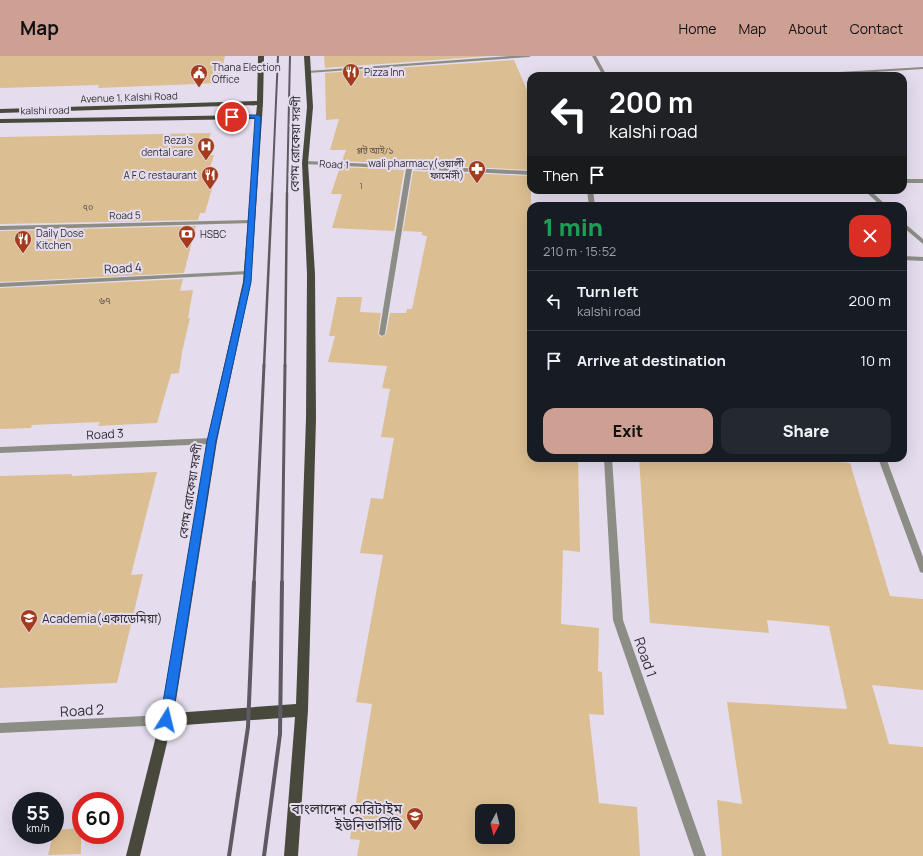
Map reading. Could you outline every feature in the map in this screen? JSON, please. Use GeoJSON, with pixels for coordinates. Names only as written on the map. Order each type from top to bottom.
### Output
{"type":"FeatureCollection","features":[{"type":"Feature","properties":{"kind":"main road","name":"বেগম রোকেয়া সরণী"},"geometry":{"type":"LineString","coordinates":[[133,856],[166,720],[212,441],[248,273],[260,103],[261,56]]}},
{"type":"Feature","properties":{"kind":"main road","name":"বেগম রোকেয়া সরণী"},"geometry":{"type":"LineString","coordinates":[[291,856],[302,710],[311,411],[311,274],[305,163],[310,107],[307,56]]}},
{"type":"Feature","properties":{"kind":"main road","name":"Avenue 1, Kalshi Road"},"geometry":{"type":"LineString","coordinates":[[0,111],[260,103]]}},
{"type":"Feature","properties":{"kind":"main road","name":"kalshi road"},"geometry":{"type":"LineString","coordinates":[[0,121],[258,117]]}},
{"type":"Feature","properties":{"kind":"main road"},"geometry":{"type":"LineString","coordinates":[[166,720],[302,710]]}},
{"type":"Feature","properties":{"kind":"street"},"geometry":{"type":"LineString","coordinates":[[308,72],[530,56]]}},
{"type":"Feature","properties":{"kind":"street"},"geometry":{"type":"LineString","coordinates":[[594,56],[603,72]]}},
{"type":"Feature","properties":{"kind":"street"},"geometry":{"type":"LineString","coordinates":[[856,72],[923,68]]}},
{"type":"Feature","properties":{"kind":"street","name":"Road 1"},"geometry":{"type":"LineString","coordinates":[[305,163],[527,172]]}},
{"type":"Feature","properties":{"kind":"street"},"geometry":{"type":"LineString","coordinates":[[382,334],[409,168]]}},
{"type":"Feature","properties":{"kind":"street"},"geometry":{"type":"LineString","coordinates":[[907,181],[923,181]]}},
{"type":"Feature","properties":{"kind":"street"},"geometry":{"type":"LineString","coordinates":[[870,194],[880,202]]}},
{"type":"Feature","properties":{"kind":"street","name":"Road 5"},"geometry":{"type":"LineString","coordinates":[[0,228],[251,222]]}},
{"type":"Feature","properties":{"kind":"street"},"geometry":{"type":"LineString","coordinates":[[907,228],[923,242]]}},
{"type":"Feature","properties":{"kind":"street"},"geometry":{"type":"LineString","coordinates":[[907,258],[923,259]]}},
{"type":"Feature","properties":{"kind":"street","name":"Road 4"},"geometry":{"type":"LineString","coordinates":[[0,285],[248,273]]}},
{"type":"Feature","properties":{"kind":"street","name":"Road 3"},"geometry":{"type":"LineString","coordinates":[[0,450],[212,441]]}},
{"type":"Feature","properties":{"kind":"street","name":"Road 1"},"geometry":{"type":"LineString","coordinates":[[608,462],[618,620],[700,856]]}},
{"type":"Feature","properties":{"kind":"street"},"geometry":{"type":"LineString","coordinates":[[883,462],[923,568]]}},
{"type":"Feature","properties":{"kind":"street","name":"Road 2"},"geometry":{"type":"LineString","coordinates":[[0,728],[166,720]]}},
{"type":"Feature","properties":{"kind":"building"},"geometry":{"type":"Polygon","coordinates":[[[0,56],[225,56],[219,83],[98,88],[99,85],[0,88],[0,56]]]}},
{"type":"Feature","properties":{"kind":"building"},"geometry":{"type":"Polygon","coordinates":[[[324,56],[490,56],[325,68],[324,56]]]}},
{"type":"Feature","properties":{"kind":"building"},"geometry":{"type":"Polygon","coordinates":[[[514,60],[527,90],[527,170],[342,161],[346,150],[330,150],[339,119],[326,120],[325,73],[514,60]]]}},
{"type":"Feature","properties":{"kind":"building"},"geometry":{"type":"Polygon","coordinates":[[[211,133],[203,155],[214,155],[209,171],[217,171],[205,213],[200,213],[198,220],[0,224],[0,137],[211,133]]]}},
{"type":"Feature","properties":{"kind":"building"},"geometry":{"type":"Polygon","coordinates":[[[340,167],[404,170],[394,231],[332,228],[342,194],[331,194],[340,167]]]}},
{"type":"Feature","properties":{"kind":"building"},"geometry":{"type":"Polygon","coordinates":[[[413,171],[527,176],[527,194],[531,194],[531,202],[527,202],[527,462],[578,462],[580,552],[563,550],[561,624],[599,628],[598,671],[602,672],[604,715],[589,714],[599,803],[637,807],[640,856],[357,856],[360,840],[350,839],[372,704],[356,702],[383,555],[360,553],[371,498],[383,499],[394,438],[381,437],[390,389],[382,388],[387,366],[328,362],[335,336],[329,336],[337,297],[362,297],[360,312],[381,313],[378,334],[381,337],[386,334],[390,313],[406,313],[407,309],[412,309],[427,236],[422,235],[422,232],[403,231],[413,171]]]}},
{"type":"Feature","properties":{"kind":"building"},"geometry":{"type":"Polygon","coordinates":[[[196,226],[184,273],[0,282],[0,231],[196,226]]]}},
{"type":"Feature","properties":{"kind":"building"},"geometry":{"type":"Polygon","coordinates":[[[183,279],[180,291],[193,290],[188,318],[190,318],[179,373],[171,374],[157,423],[98,426],[100,422],[32,425],[31,428],[0,429],[0,288],[183,279]]]}},
{"type":"Feature","properties":{"kind":"building"},"geometry":{"type":"Polygon","coordinates":[[[639,462],[850,463],[890,596],[923,599],[923,690],[872,685],[889,744],[923,747],[923,856],[722,856],[717,800],[742,804],[727,702],[847,709],[829,626],[767,620],[769,633],[650,623],[639,462]]]}},
{"type":"Feature","properties":{"kind":"building"},"geometry":{"type":"Polygon","coordinates":[[[157,472],[131,575],[143,574],[117,683],[0,688],[0,476],[72,474],[72,476],[157,472]]]}},
{"type":"Feature","properties":{"kind":"building"},"geometry":{"type":"Polygon","coordinates":[[[64,829],[72,829],[72,844],[81,844],[81,854],[48,855],[51,844],[64,844],[64,829]]]}},
{"type":"Feature","properties":{"kind":"railway"},"geometry":{"type":"LineString","coordinates":[[272,194],[278,56]]}},
{"type":"Feature","properties":{"kind":"railway"},"geometry":{"type":"LineString","coordinates":[[287,194],[290,56]]}},
{"type":"Feature","properties":{"kind":"railway"},"geometry":{"type":"LineString","coordinates":[[264,366],[272,193]]}},
{"type":"Feature","properties":{"kind":"railway"},"geometry":{"type":"LineString","coordinates":[[285,366],[287,193]]}},
{"type":"Feature","properties":{"kind":"railway"},"geometry":{"type":"LineString","coordinates":[[254,583],[264,365]]}},
{"type":"Feature","properties":{"kind":"railway"},"geometry":{"type":"LineString","coordinates":[[282,583],[285,365]]}},
{"type":"Feature","properties":{"kind":"railway"},"geometry":{"type":"LineString","coordinates":[[229,856],[248,727],[254,582]]}},
{"type":"Feature","properties":{"kind":"railway"},"geometry":{"type":"LineString","coordinates":[[264,856],[280,734],[282,582]]}},
{"type":"Feature","properties":{"kind":"place","name":"Pizza Inn"},"geometry":{"type":"Point","coordinates":[351,87]}},
{"type":"Feature","properties":{"kind":"place","name":"Thana Election Office"},"geometry":{"type":"Point","coordinates":[199,88]}},
{"type":"Feature","properties":{"kind":"place","name":"Reza's dental care"},"geometry":{"type":"Point","coordinates":[206,161]}},
{"type":"Feature","properties":{"kind":"place","name":"wali pharmacy(ওয়ালী ফার্মেসী)"},"geometry":{"type":"Point","coordinates":[477,184]}},
{"type":"Feature","properties":{"kind":"place","name":"A F C restaurant"},"geometry":{"type":"Point","coordinates":[210,190]}},
{"type":"Feature","properties":{"kind":"place","name":"HSBC"},"geometry":{"type":"Point","coordinates":[187,249]}},
{"type":"Feature","properties":{"kind":"place","name":"Daily Dose Kitchen"},"geometry":{"type":"Point","coordinates":[23,254]}},
{"type":"Feature","properties":{"kind":"place","name":"Academia(একাডেমিয়া)"},"geometry":{"type":"Point","coordinates":[29,633]}},
{"type":"Feature","properties":{"kind":"place","name":"বাংলাদেশ মেরিটাইম ইউনিভার্সিটি"},"geometry":{"type":"Point","coordinates":[415,831]}},
{"type":"Feature","properties":{"kind":"route"},"geometry":{"type":"LineString","coordinates":[[166,720],[212,441],[247,282],[256,169],[258,117],[232,117]]}}]}
